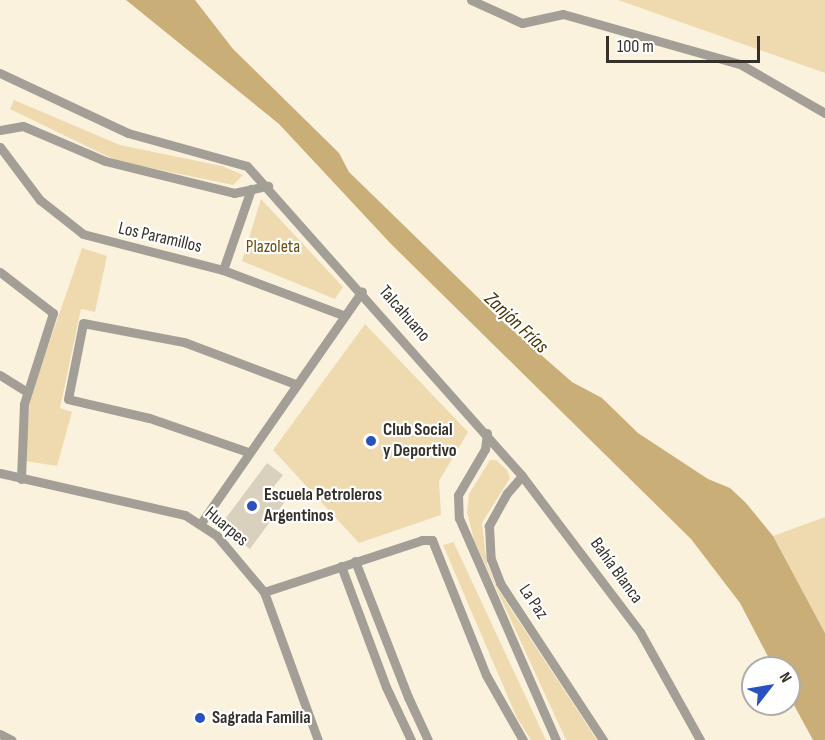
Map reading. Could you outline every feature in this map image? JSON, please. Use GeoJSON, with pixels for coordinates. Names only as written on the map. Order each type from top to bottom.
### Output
{"type":"FeatureCollection","features":[{"type":"Feature","properties":{"kind":"street"},"geometry":{"type":"LineString","coordinates":[[471,0],[522,23],[563,14],[740,64],[825,113]]}},
{"type":"Feature","properties":{"kind":"street","name":"Talcahuano"},"geometry":{"type":"LineString","coordinates":[[0,73],[128,133],[247,166],[268,186],[487,433]]}},
{"type":"Feature","properties":{"kind":"street"},"geometry":{"type":"LineString","coordinates":[[0,130],[15,124],[135,170],[234,193],[268,186]]}},
{"type":"Feature","properties":{"kind":"street","name":"Los Paramillos"},"geometry":{"type":"LineString","coordinates":[[0,147],[40,200],[83,234],[224,270],[344,315]]}},
{"type":"Feature","properties":{"kind":"street"},"geometry":{"type":"LineString","coordinates":[[224,270],[250,189]]}},
{"type":"Feature","properties":{"kind":"street"},"geometry":{"type":"LineString","coordinates":[[0,272],[53,313],[27,392],[21,479]]}},
{"type":"Feature","properties":{"kind":"street"},"geometry":{"type":"LineString","coordinates":[[201,523],[295,384],[362,291]]}},
{"type":"Feature","properties":{"kind":"street"},"geometry":{"type":"LineString","coordinates":[[248,452],[149,418],[68,399],[83,323],[184,342],[295,384]]}},
{"type":"Feature","properties":{"kind":"street"},"geometry":{"type":"LineString","coordinates":[[0,375],[27,392]]}},
{"type":"Feature","properties":{"kind":"street"},"geometry":{"type":"LineString","coordinates":[[487,433],[485,449],[458,495],[459,518],[556,740]]}},
{"type":"Feature","properties":{"kind":"street","name":"Bahía Blanca"},"geometry":{"type":"LineString","coordinates":[[487,433],[640,632],[700,740]]}},
{"type":"Feature","properties":{"kind":"street","name":"Huarpes"},"geometry":{"type":"LineString","coordinates":[[0,473],[184,515],[201,523],[239,559],[264,592],[318,740]]}},
{"type":"Feature","properties":{"kind":"street","name":"La Paz"},"geometry":{"type":"LineString","coordinates":[[522,476],[503,498],[489,526],[490,559],[501,583],[603,740]]}},
{"type":"Feature","properties":{"kind":"street"},"geometry":{"type":"LineString","coordinates":[[264,592],[422,540],[432,540],[486,675],[522,740]]}},
{"type":"Feature","properties":{"kind":"street"},"geometry":{"type":"LineString","coordinates":[[355,561],[408,697],[429,740]]}},
{"type":"Feature","properties":{"kind":"street"},"geometry":{"type":"LineString","coordinates":[[341,566],[386,687],[411,740]]}},
{"type":"Feature","properties":{"kind":"street"},"geometry":{"type":"LineString","coordinates":[[0,734],[12,740]]}},
{"type":"Feature","properties":{"kind":"green space"},"geometry":{"type":"Polygon","coordinates":[[[618,0],[825,0],[825,73],[618,0]]]}},
{"type":"Feature","properties":{"kind":"green space"},"geometry":{"type":"Polygon","coordinates":[[[14,100],[120,145],[222,166],[243,175],[233,185],[117,161],[10,109],[14,100]]]}},
{"type":"Feature","properties":{"kind":"green space","name":"Plazoleta"},"geometry":{"type":"Polygon","coordinates":[[[261,199],[343,287],[335,299],[242,261],[261,199]]]}},
{"type":"Feature","properties":{"kind":"green space"},"geometry":{"type":"Polygon","coordinates":[[[82,248],[107,256],[95,312],[81,309],[60,408],[72,412],[57,466],[25,461],[30,398],[82,248]]]}},
{"type":"Feature","properties":{"kind":"green space","name":"Club Social y Deportivo"},"geometry":{"type":"Polygon","coordinates":[[[365,324],[468,432],[439,481],[441,515],[359,543],[273,450],[365,324]]]}},
{"type":"Feature","properties":{"kind":"green space"},"geometry":{"type":"Polygon","coordinates":[[[490,460],[496,460],[507,470],[510,478],[482,523],[487,564],[497,588],[597,740],[566,740],[474,540],[467,512],[469,494],[490,460]]]}},
{"type":"Feature","properties":{"kind":"green space"},"geometry":{"type":"Polygon","coordinates":[[[825,517],[825,633],[773,536],[825,517]]]}},
{"type":"Feature","properties":{"kind":"green space"},"geometry":{"type":"Polygon","coordinates":[[[454,542],[546,740],[531,740],[517,718],[443,545],[454,542]]]}},
{"type":"Feature","properties":{"kind":"shaded area"},"geometry":{"type":"Polygon","coordinates":[[[126,0],[195,0],[233,49],[339,153],[349,172],[499,318],[572,382],[602,398],[638,433],[708,479],[730,488],[746,503],[773,536],[825,633],[825,740],[813,740],[800,716],[801,656],[768,656],[740,603],[691,539],[391,244],[279,124],[126,0]]]}},
{"type":"Feature","properties":{"kind":"building"},"geometry":{"type":"Polygon","coordinates":[[[267,463],[283,475],[272,489],[286,500],[250,549],[220,526],[267,463]]]}},
{"type":"Feature","properties":{"kind":"place","name":"Club Social y Deportivo"},"geometry":{"type":"Point","coordinates":[371,441]}},
{"type":"Feature","properties":{"kind":"place","name":"Escuela Petroleros Argentinos"},"geometry":{"type":"Point","coordinates":[252,506]}},
{"type":"Feature","properties":{"kind":"place","name":"Sagrada Familia"},"geometry":{"type":"Point","coordinates":[200,718]}},
{"type":"Feature","properties":{"kind":"water label","name":"Zanjón Frías"},"geometry":{"type":"Point","coordinates":[516,323]}}]}
